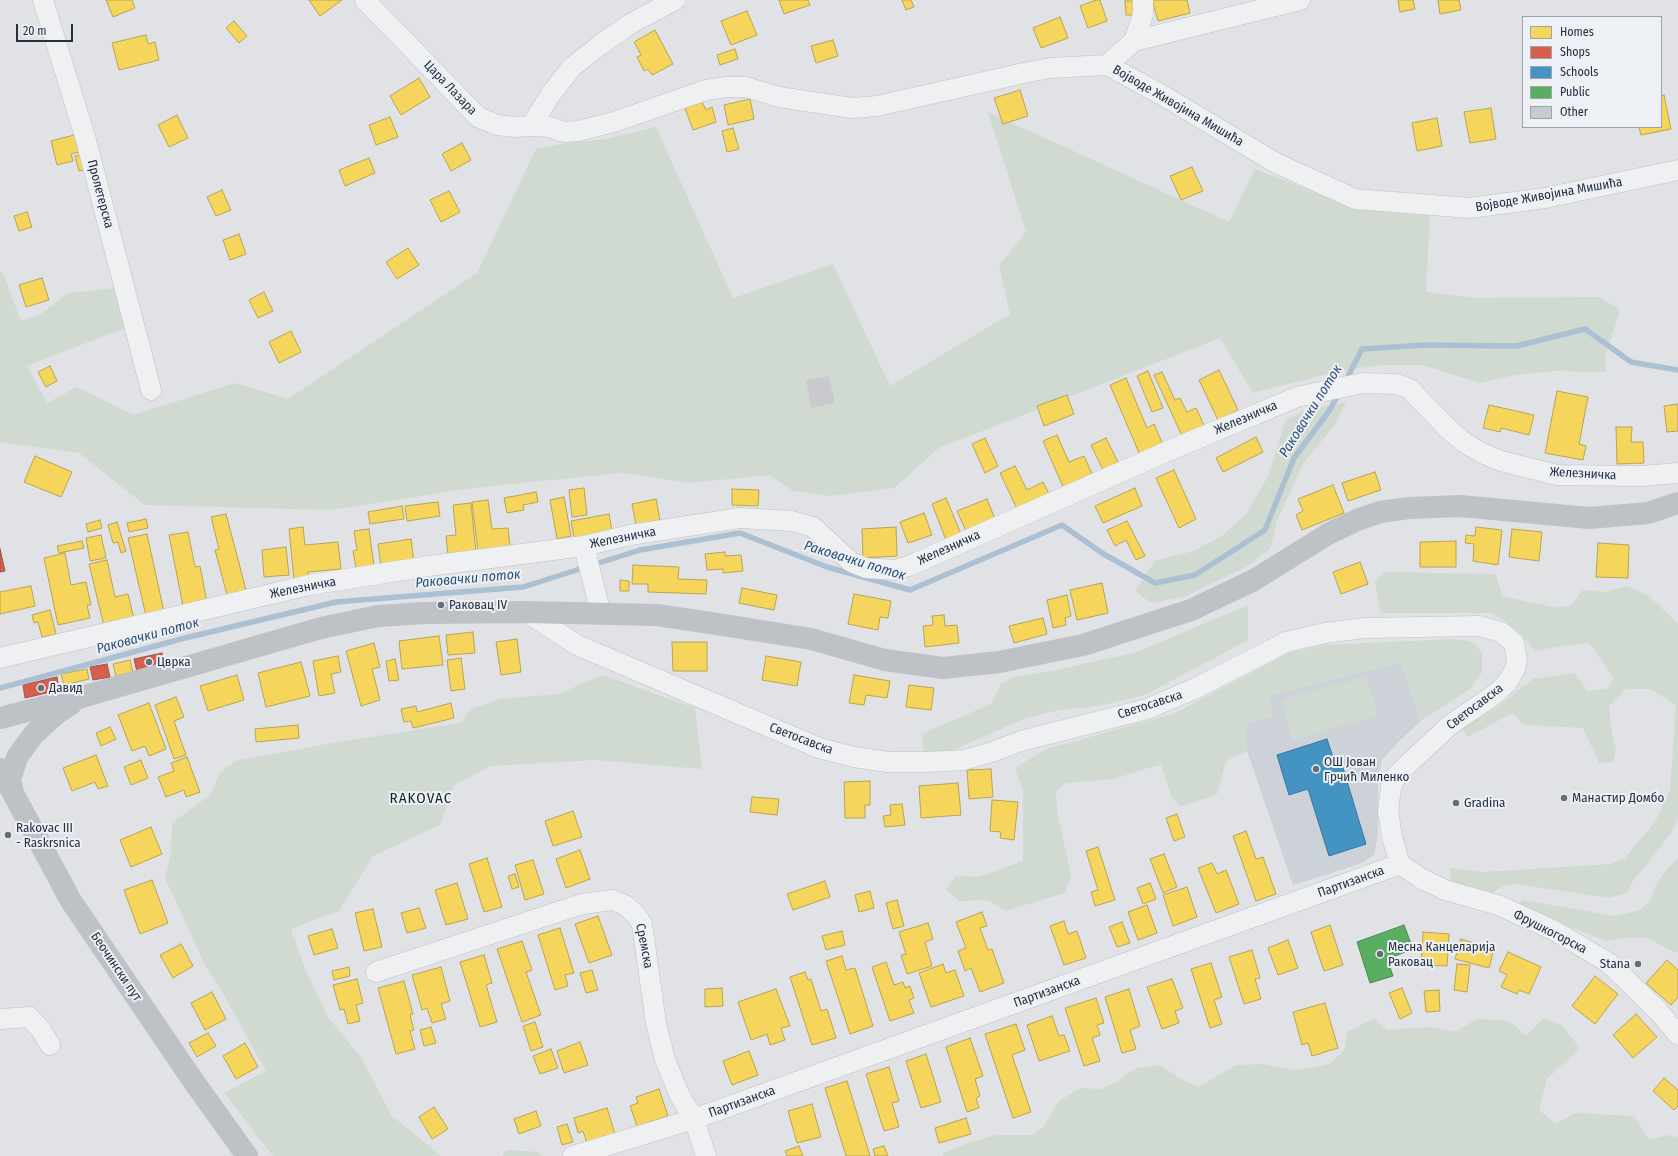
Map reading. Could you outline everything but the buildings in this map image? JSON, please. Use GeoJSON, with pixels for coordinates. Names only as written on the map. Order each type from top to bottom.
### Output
{"type":"FeatureCollection","features":[{"type":"Feature","properties":{"kind":"street","name":"Пролетерска"},"geometry":{"type":"LineString","coordinates":[[43,0],[86,140],[152,390]]}},
{"type":"Feature","properties":{"kind":"street","name":"Цара Лазара"},"geometry":{"type":"LineString","coordinates":[[366,0],[478,117],[497,125],[515,127],[531,126]]}},
{"type":"Feature","properties":{"kind":"street"},"geometry":{"type":"LineString","coordinates":[[531,126],[551,94],[572,67],[630,24],[675,0]]}},
{"type":"Feature","properties":{"kind":"street"},"geometry":{"type":"LineString","coordinates":[[1134,41],[1143,15],[1143,0]]}},
{"type":"Feature","properties":{"kind":"street"},"geometry":{"type":"LineString","coordinates":[[1107,65],[1134,41],[1300,0]]}},
{"type":"Feature","properties":{"kind":"street","name":"Војводе Живојина Мишића"},"geometry":{"type":"LineString","coordinates":[[531,126],[550,127],[564,132],[578,131],[614,122],[706,90],[727,87],[746,87],[779,97],[852,108],[877,106],[1043,69],[1107,65],[1162,95],[1276,163],[1355,199],[1470,208],[1545,198],[1678,170]]}},
{"type":"Feature","properties":{"kind":"street","name":"Железничка"},"geometry":{"type":"LineString","coordinates":[[0,658],[309,585],[429,566],[584,546],[630,536],[740,518],[792,521],[813,527],[851,562],[866,568],[895,570],[909,566],[1168,451],[1298,397],[1362,383],[1398,384],[1410,388],[1447,428],[1465,443],[1482,453],[1502,461],[1557,474],[1641,476],[1678,473]]}},
{"type":"Feature","properties":{"kind":"street"},"geometry":{"type":"LineString","coordinates":[[0,718],[82,697],[321,628],[378,616],[424,613],[526,612],[657,615],[811,640],[885,660],[943,668],[999,662],[1083,645],[1191,610],[1254,580],[1328,534],[1357,520],[1380,512],[1415,508],[1460,506],[1590,518],[1648,512],[1678,503]]}},
{"type":"Feature","properties":{"kind":"street"},"geometry":{"type":"LineString","coordinates":[[584,546],[601,614]]}},
{"type":"Feature","properties":{"kind":"street","name":"Светосавска"},"geometry":{"type":"LineString","coordinates":[[526,612],[577,645],[819,748],[854,757],[888,762],[964,760],[992,752],[1021,741],[1147,709],[1194,689],[1286,642],[1325,632],[1365,628],[1479,626],[1502,632],[1514,643],[1517,660],[1515,669],[1507,683],[1495,694],[1450,725],[1397,775],[1391,787],[1388,811],[1392,838],[1400,864]]}},
{"type":"Feature","properties":{"kind":"street"},"geometry":{"type":"LineString","coordinates":[[13,795],[10,780],[17,757],[34,734],[56,714],[82,697]]}},
{"type":"Feature","properties":{"kind":"street","name":"Беочински пут"},"geometry":{"type":"LineString","coordinates":[[0,769],[71,901],[194,1082],[247,1156]]}},
{"type":"Feature","properties":{"kind":"street","name":"Фрушкогорска"},"geometry":{"type":"LineString","coordinates":[[1400,864],[1422,879],[1445,890],[1498,905],[1553,930],[1609,963],[1659,1012],[1678,1035]]}},
{"type":"Feature","properties":{"kind":"street","name":"Партизанска"},"geometry":{"type":"LineString","coordinates":[[694,1120],[1400,864]]}},
{"type":"Feature","properties":{"kind":"street","name":"Сремска"},"geometry":{"type":"LineString","coordinates":[[376,972],[582,904],[612,900],[625,905],[636,915],[642,924],[656,1023],[665,1060],[680,1096],[694,1120],[706,1156]]}},
{"type":"Feature","properties":{"kind":"street"},"geometry":{"type":"LineString","coordinates":[[0,1018],[29,1017],[41,1030],[50,1045]]}},
{"type":"Feature","properties":{"kind":"street"},"geometry":{"type":"LineString","coordinates":[[573,1156],[694,1120]]}},
{"type":"Feature","properties":{"kind":"shaded area"},"geometry":{"type":"Polygon","coordinates":[[[988,112],[1229,222],[1255,169],[1357,209],[1430,213],[1426,292],[1475,298],[1600,297],[1620,310],[1605,357],[1606,372],[1556,371],[1515,375],[1480,383],[1422,365],[1381,365],[1339,371],[1253,393],[1220,338],[939,448],[894,488],[830,496],[793,491],[769,475],[689,483],[622,473],[472,488],[331,510],[145,505],[79,453],[0,442],[0,271],[4,276],[21,321],[41,314],[68,293],[115,288],[125,328],[27,366],[47,403],[77,387],[133,415],[235,383],[288,399],[477,273],[536,149],[566,143],[606,139],[656,127],[733,298],[833,264],[890,386],[1010,314],[999,265],[1026,232],[988,112]]]}},
{"type":"Feature","properties":{"kind":"shaded area"},"geometry":{"type":"Polygon","coordinates":[[[1346,402],[1336,423],[1303,464],[1277,521],[1271,548],[1248,566],[1184,597],[1151,603],[1135,591],[1155,561],[1193,551],[1222,536],[1246,514],[1267,478],[1285,421],[1304,411],[1346,402]]]}},
{"type":"Feature","properties":{"kind":"shaded area"},"geometry":{"type":"Polygon","coordinates":[[[1384,572],[1496,574],[1502,596],[1552,607],[1570,606],[1583,590],[1604,592],[1627,586],[1649,596],[1678,624],[1678,817],[1672,832],[1633,881],[1627,893],[1609,898],[1516,884],[1505,885],[1492,893],[1451,882],[1450,868],[1483,872],[1611,864],[1624,859],[1655,822],[1670,790],[1676,706],[1651,689],[1626,689],[1609,706],[1616,750],[1613,762],[1599,763],[1583,728],[1525,725],[1512,713],[1468,737],[1461,728],[1493,710],[1533,679],[1574,673],[1588,691],[1607,689],[1614,678],[1589,643],[1535,651],[1521,634],[1505,621],[1491,613],[1381,613],[1375,582],[1384,572]]]}},
{"type":"Feature","properties":{"kind":"shaded area"},"geometry":{"type":"Polygon","coordinates":[[[1248,605],[1248,640],[1145,695],[1099,706],[1059,710],[1026,718],[944,754],[924,751],[921,734],[991,704],[1001,684],[1014,677],[1052,671],[1137,652],[1248,605]]]}},
{"type":"Feature","properties":{"kind":"shaded area"},"geometry":{"type":"Polygon","coordinates":[[[1453,639],[1470,641],[1482,652],[1482,672],[1470,689],[1421,721],[1401,662],[1270,695],[1272,717],[1247,723],[1247,751],[1226,761],[1217,794],[1181,807],[1172,798],[1161,765],[1114,779],[1065,783],[1056,791],[1057,810],[1071,876],[1065,893],[1005,911],[988,900],[960,901],[946,890],[956,876],[979,877],[1023,861],[1023,791],[1015,768],[1046,749],[1173,714],[1289,653],[1324,645],[1453,639]]]}},
{"type":"Feature","properties":{"kind":"shaded area","name":"ОШ Јован Грчић Миленко"},"geometry":{"type":"Polygon","coordinates":[[[1401,662],[1421,721],[1398,742],[1382,760],[1378,778],[1378,836],[1374,855],[1360,864],[1293,885],[1247,751],[1247,723],[1269,695],[1401,662]]]}},
{"type":"Feature","properties":{"kind":"shaded area"},"geometry":{"type":"Polygon","coordinates":[[[603,675],[695,708],[702,769],[595,760],[491,766],[454,785],[440,825],[373,856],[339,911],[291,929],[305,969],[328,1017],[361,1057],[391,1115],[441,1156],[273,1156],[224,1093],[266,1071],[220,988],[206,967],[165,878],[171,853],[172,823],[211,794],[220,773],[235,761],[326,744],[460,723],[471,709],[500,699],[558,694],[603,675]]]}},
{"type":"Feature","properties":{"kind":"shaded area"},"geometry":{"type":"Polygon","coordinates":[[[1366,676],[1378,716],[1293,740],[1281,700],[1366,676]]]}},
{"type":"Feature","properties":{"kind":"shaded area"},"geometry":{"type":"Polygon","coordinates":[[[1678,857],[1678,953],[1667,949],[1648,938],[1623,938],[1607,941],[1518,907],[1522,900],[1615,916],[1640,910],[1650,901],[1657,882],[1678,857]]]}},
{"type":"Feature","properties":{"kind":"shaded area"},"geometry":{"type":"Polygon","coordinates":[[[1374,1018],[1387,1030],[1428,1027],[1455,1032],[1477,1019],[1505,1020],[1517,1027],[1526,1036],[1544,1018],[1562,1025],[1580,1048],[1547,1079],[1539,1110],[1556,1124],[1575,1113],[1634,1116],[1649,1140],[1667,1135],[1678,1137],[1678,1156],[942,1156],[944,1153],[968,1143],[996,1135],[1031,1135],[1044,1126],[1059,1101],[1081,1088],[1100,1089],[1118,1081],[1136,1068],[1160,1065],[1182,1080],[1198,1087],[1236,1065],[1264,1064],[1291,1070],[1312,1068],[1331,1063],[1345,1049],[1347,1032],[1374,1018]]]}},
{"type":"Feature","properties":{"kind":"shaded area"},"geometry":{"type":"Polygon","coordinates":[[[507,1150],[539,1152],[542,1156],[502,1156],[507,1150]]]}},
{"type":"Feature","properties":{"kind":"waterway","name":"Раковачки поток"},"geometry":{"type":"LineString","coordinates":[[1345,382],[1362,349],[1424,345],[1517,346],[1585,329],[1631,362],[1678,370]]}},
{"type":"Feature","properties":{"kind":"waterway","name":"Раковачки поток"},"geometry":{"type":"LineString","coordinates":[[0,688],[185,638],[336,602],[523,587],[640,550],[740,533],[827,567],[910,590],[1062,525],[1102,553],[1155,583],[1195,575],[1265,530],[1294,458],[1329,411],[1339,393]]}},
{"type":"Feature","properties":{"kind":"place","name":"Раковац IV"},"geometry":{"type":"Point","coordinates":[441,605]}},
{"type":"Feature","properties":{"kind":"place","name":"Цврка"},"geometry":{"type":"Point","coordinates":[149,662]}},
{"type":"Feature","properties":{"kind":"place","name":"Давид"},"geometry":{"type":"Point","coordinates":[41,688]}},
{"type":"Feature","properties":{"kind":"place","name":"ОШ Јован Грчић Миленко"},"geometry":{"type":"Point","coordinates":[1316,769]}},
{"type":"Feature","properties":{"kind":"place","name":"Манастир Домбо"},"geometry":{"type":"Point","coordinates":[1564,798]}},
{"type":"Feature","properties":{"kind":"place","name":"Gradina"},"geometry":{"type":"Point","coordinates":[1456,803]}},
{"type":"Feature","properties":{"kind":"place","name":"Rakovac III - Raskrsnica"},"geometry":{"type":"Point","coordinates":[8,835]}},
{"type":"Feature","properties":{"kind":"place","name":"Месна Канцеларија Раковац"},"geometry":{"type":"Point","coordinates":[1380,954]}},
{"type":"Feature","properties":{"kind":"place","name":"Stana"},"geometry":{"type":"Point","coordinates":[1638,964]}},
{"type":"Feature","properties":{"kind":"district","name":"RAKOVAC"},"geometry":{"type":"Point","coordinates":[421,799]}}]}
